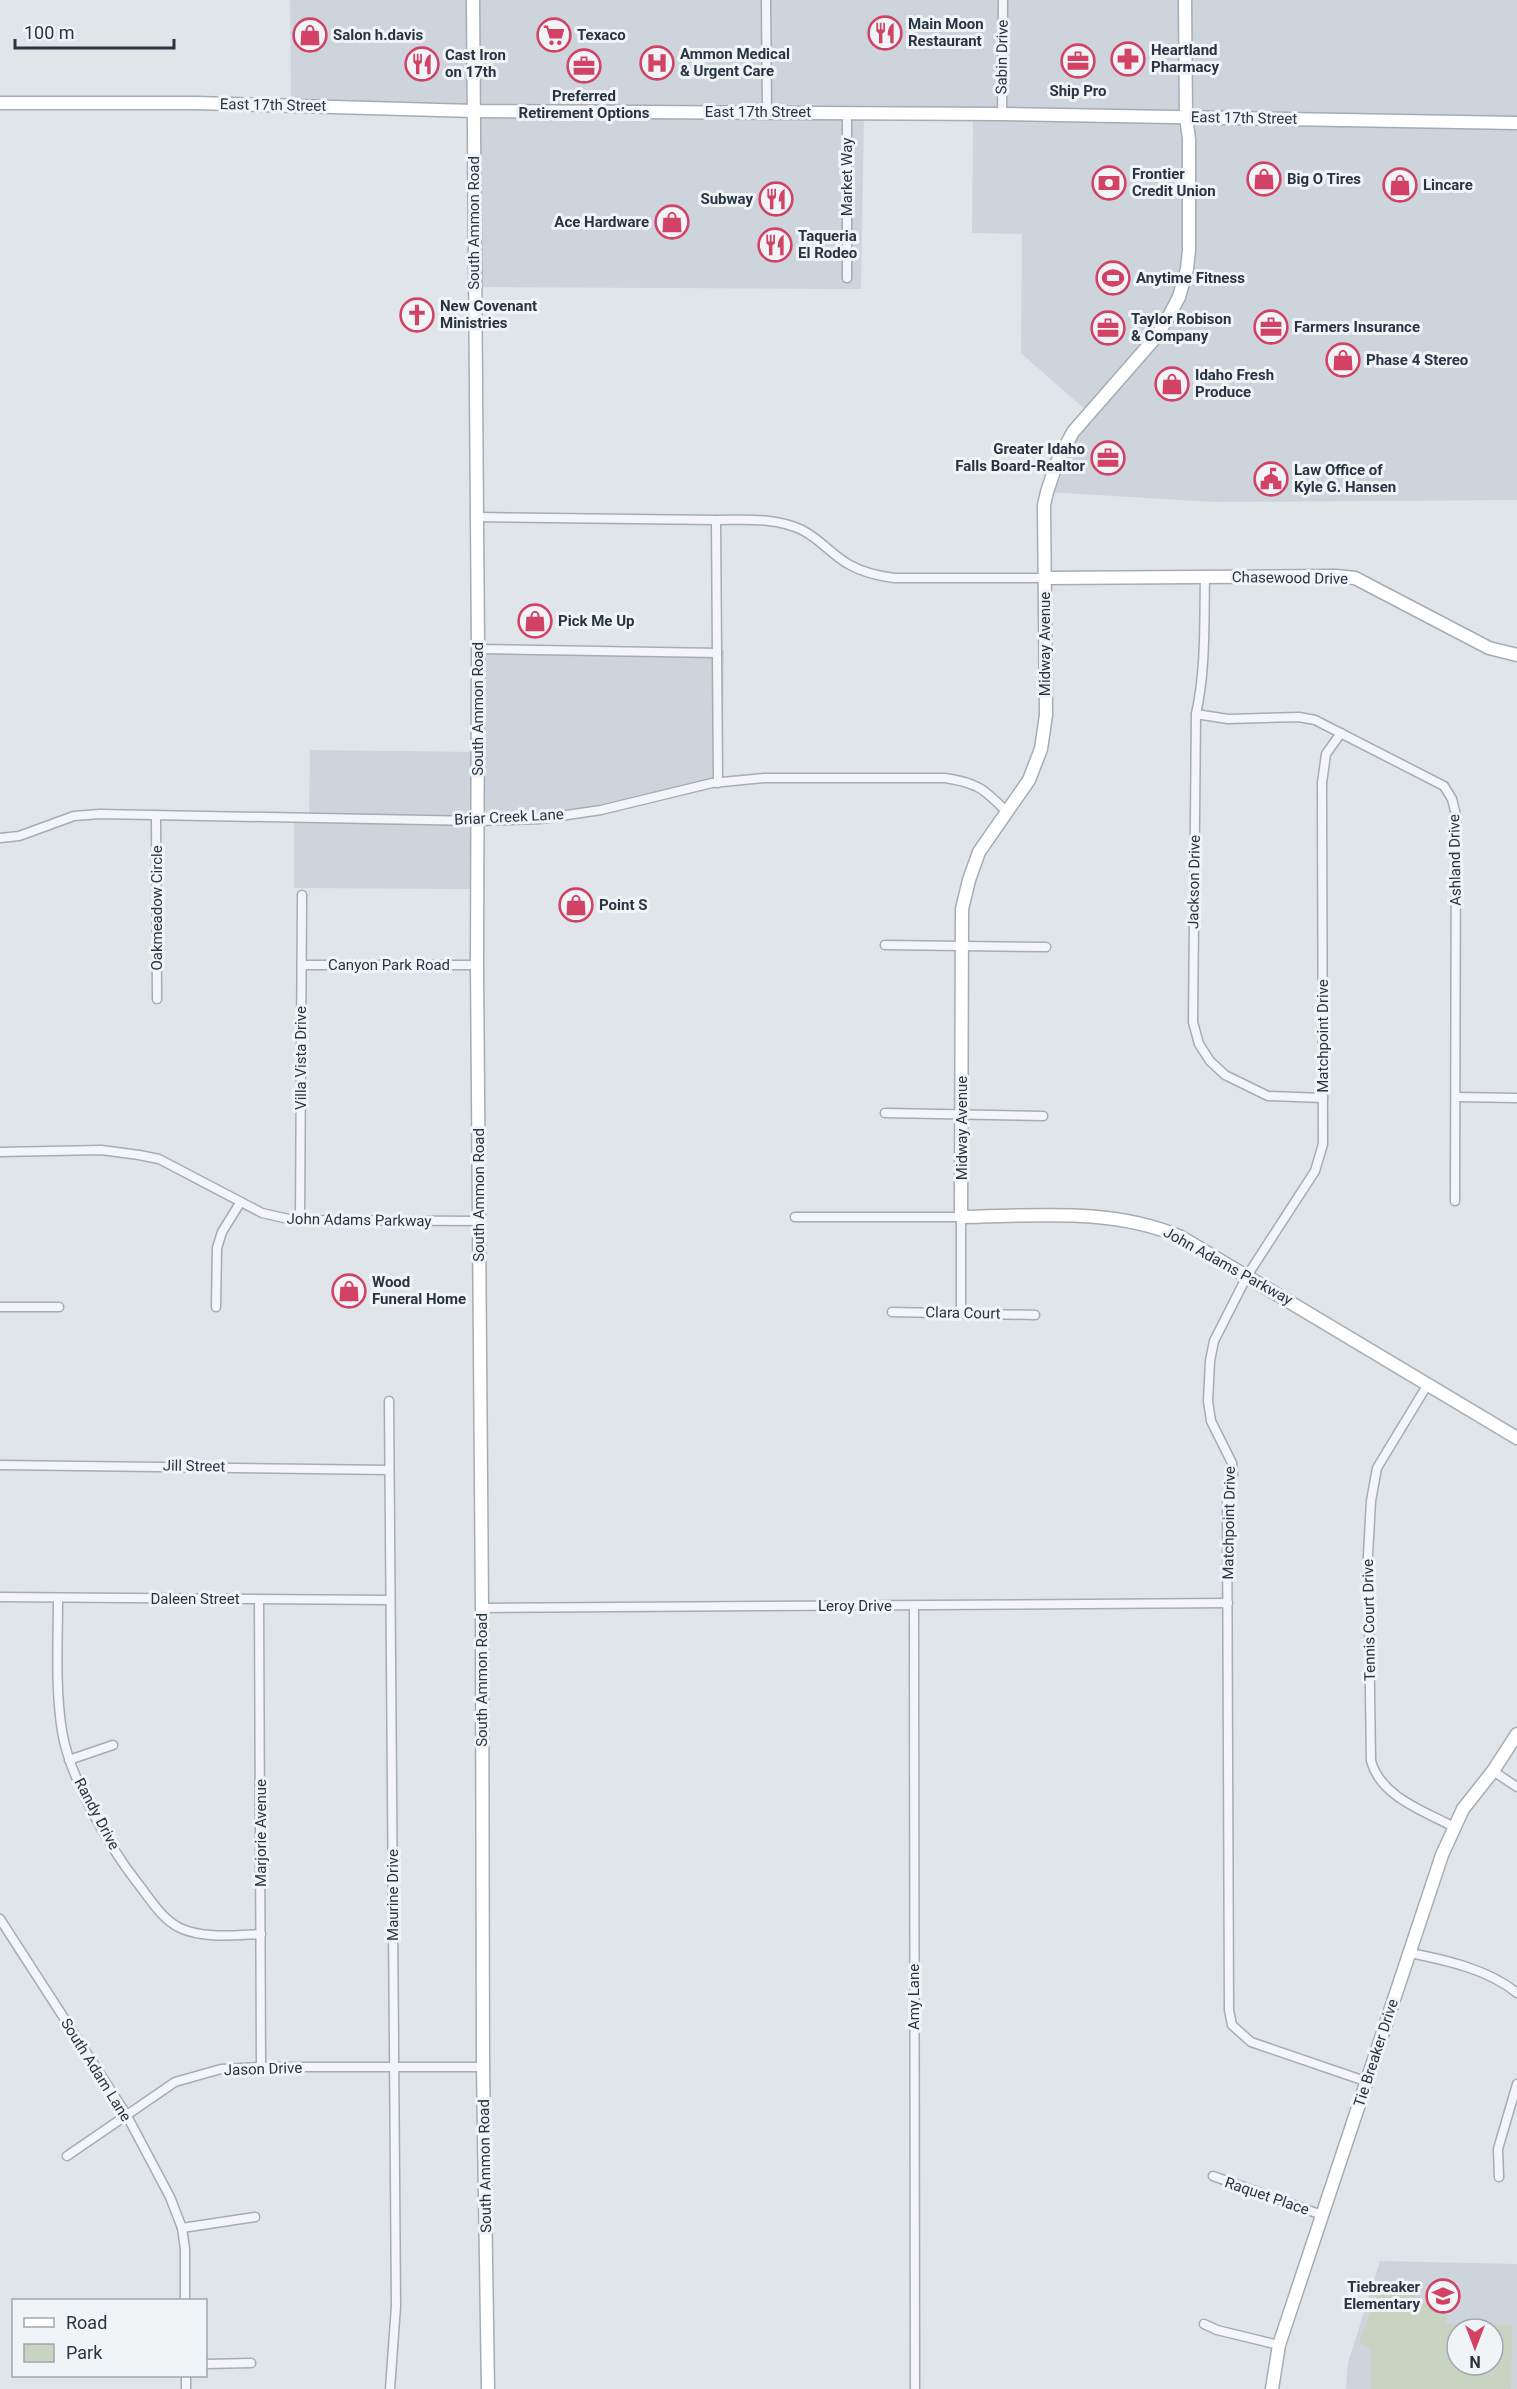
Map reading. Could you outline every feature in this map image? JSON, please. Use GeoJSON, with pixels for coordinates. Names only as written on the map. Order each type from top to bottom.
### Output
{"type":"FeatureCollection","features":[{"type":"Feature","properties":{"kind":"main road","name":"South Ammon Road"},"geometry":{"type":"LineString","coordinates":[[473,0],[478,649],[477,965],[483,2067],[488,2389]]}},
{"type":"Feature","properties":{"kind":"main road","name":"Midway Avenue"},"geometry":{"type":"LineString","coordinates":[[961,1217],[962,909],[979,852],[1029,780],[1041,748],[1046,715],[1044,505],[1057,462],[1073,432],[1156,337],[1179,297],[1189,250],[1185,0]]}},
{"type":"Feature","properties":{"kind":"main road","name":"East 17th Street"},"geometry":{"type":"LineString","coordinates":[[0,103],[208,103],[474,111],[1002,114],[1517,123]]}},
{"type":"Feature","properties":{"kind":"main road","name":"Chasewood Drive"},"geometry":{"type":"LineString","coordinates":[[1045,578],[1336,576],[1355,579],[1489,648],[1517,655]]}},
{"type":"Feature","properties":{"kind":"main road","name":"John Adams Parkway"},"geometry":{"type":"LineString","coordinates":[[961,1217],[1086,1215],[1119,1218],[1157,1227],[1182,1238],[1247,1276],[1517,1438]]}},
{"type":"Feature","properties":{"kind":"main road","name":"Tie Breaker Drive"},"geometry":{"type":"LineString","coordinates":[[1272,2389],[1279,2345],[1365,2080],[1442,1855],[1463,1809],[1493,1771],[1517,1734]]}},
{"type":"Feature","properties":{"kind":"street"},"geometry":{"type":"LineString","coordinates":[[766,0],[767,112]]}},
{"type":"Feature","properties":{"kind":"street","name":"Sabin Drive"},"geometry":{"type":"LineString","coordinates":[[1002,114],[1003,0]]}},
{"type":"Feature","properties":{"kind":"street","name":"Market Way"},"geometry":{"type":"LineString","coordinates":[[848,113],[848,278]]}},
{"type":"Feature","properties":{"kind":"street"},"geometry":{"type":"LineString","coordinates":[[476,517],[768,520],[788,524],[804,531],[849,565],[870,574],[894,578],[1045,578]]}},
{"type":"Feature","properties":{"kind":"street"},"geometry":{"type":"LineString","coordinates":[[716,520],[718,783]]}},
{"type":"Feature","properties":{"kind":"street","name":"Jackson Drive"},"geometry":{"type":"LineString","coordinates":[[1205,577],[1204,663],[1196,714],[1193,1022],[1198,1044],[1210,1061],[1225,1075],[1268,1096],[1323,1098]]}},
{"type":"Feature","properties":{"kind":"street"},"geometry":{"type":"LineString","coordinates":[[478,649],[717,653]]}},
{"type":"Feature","properties":{"kind":"street","name":"Ashland Drive"},"geometry":{"type":"LineString","coordinates":[[1196,714],[1228,718],[1299,717],[1316,720],[1444,786],[1452,799],[1456,815],[1455,1201]]}},
{"type":"Feature","properties":{"kind":"street","name":"Matchpoint Drive"},"geometry":{"type":"LineString","coordinates":[[1341,733],[1326,754],[1322,783],[1323,1144],[1315,1171],[1247,1276],[1214,1341],[1208,1381],[1211,1421],[1232,1463],[1233,1475],[1227,1500],[1228,2010],[1232,2025],[1251,2042],[1365,2080]]}},
{"type":"Feature","properties":{"kind":"street","name":"Briar Creek Lane"},"geometry":{"type":"LineString","coordinates":[[0,838],[19,836],[74,816],[100,814],[478,821],[540,819],[591,811],[718,783],[764,778],[945,778],[970,782],[985,790],[1007,812]]}},
{"type":"Feature","properties":{"kind":"street","name":"Oakmeadow Circle"},"geometry":{"type":"LineString","coordinates":[[156,816],[157,999]]}},
{"type":"Feature","properties":{"kind":"street","name":"Villa Vista Drive"},"geometry":{"type":"LineString","coordinates":[[300,1220],[302,896]]}},
{"type":"Feature","properties":{"kind":"street"},"geometry":{"type":"LineString","coordinates":[[885,945],[1046,948]]}},
{"type":"Feature","properties":{"kind":"street","name":"Canyon Park Road"},"geometry":{"type":"LineString","coordinates":[[302,965],[477,965]]}},
{"type":"Feature","properties":{"kind":"street"},"geometry":{"type":"LineString","coordinates":[[1456,1097],[1517,1098]]}},
{"type":"Feature","properties":{"kind":"street"},"geometry":{"type":"LineString","coordinates":[[885,1113],[1043,1116]]}},
{"type":"Feature","properties":{"kind":"street","name":"John Adams Parkway"},"geometry":{"type":"LineString","coordinates":[[0,1152],[100,1150],[159,1159],[240,1203],[269,1215],[300,1220],[480,1221]]}},
{"type":"Feature","properties":{"kind":"street"},"geometry":{"type":"LineString","coordinates":[[216,1307],[217,1248],[222,1232],[240,1203]]}},
{"type":"Feature","properties":{"kind":"street","name":"John Adams Parkway"},"geometry":{"type":"LineString","coordinates":[[795,1217],[961,1217]]}},
{"type":"Feature","properties":{"kind":"street","name":"Midway Avenue"},"geometry":{"type":"LineString","coordinates":[[961,1217],[961,1312]]}},
{"type":"Feature","properties":{"kind":"street"},"geometry":{"type":"LineString","coordinates":[[0,1307],[59,1307]]}},
{"type":"Feature","properties":{"kind":"street","name":"Clara Court"},"geometry":{"type":"LineString","coordinates":[[892,1312],[1035,1315]]}},
{"type":"Feature","properties":{"kind":"street","name":"Tennis Court Drive"},"geometry":{"type":"LineString","coordinates":[[1428,1384],[1377,1468],[1371,1501],[1368,1555],[1371,1761],[1375,1774],[1391,1792],[1454,1827]]}},
{"type":"Feature","properties":{"kind":"street","name":"Maurine Drive"},"geometry":{"type":"LineString","coordinates":[[389,1401],[393,1786],[392,2069],[396,2306],[390,2389]]}},
{"type":"Feature","properties":{"kind":"street","name":"Jill Street"},"geometry":{"type":"LineString","coordinates":[[0,1465],[389,1470]]}},
{"type":"Feature","properties":{"kind":"street","name":"Daleen Street"},"geometry":{"type":"LineString","coordinates":[[0,1597],[390,1600]]}},
{"type":"Feature","properties":{"kind":"street","name":"Randy Drive"},"geometry":{"type":"LineString","coordinates":[[58,1598],[58,1691],[62,1731],[69,1760],[88,1803],[130,1873],[164,1916],[177,1927],[194,1933],[261,1934]]}},
{"type":"Feature","properties":{"kind":"street","name":"Marjorie Avenue"},"geometry":{"type":"LineString","coordinates":[[259,1600],[261,2067]]}},
{"type":"Feature","properties":{"kind":"street","name":"Leroy Drive"},"geometry":{"type":"LineString","coordinates":[[482,1608],[1228,1604]]}},
{"type":"Feature","properties":{"kind":"street","name":"Amy Lane"},"geometry":{"type":"LineString","coordinates":[[914,1606],[915,2389]]}},
{"type":"Feature","properties":{"kind":"street"},"geometry":{"type":"LineString","coordinates":[[69,1760],[113,1745]]}},
{"type":"Feature","properties":{"kind":"street"},"geometry":{"type":"LineString","coordinates":[[1493,1771],[1517,1787]]}},
{"type":"Feature","properties":{"kind":"street","name":"South Adam Lane"},"geometry":{"type":"LineString","coordinates":[[0,1919],[126,2114],[170,2197],[182,2228],[185,2249],[185,2299]]}},
{"type":"Feature","properties":{"kind":"street"},"geometry":{"type":"LineString","coordinates":[[1410,1953],[1435,1958],[1493,1977],[1517,1992]]}},
{"type":"Feature","properties":{"kind":"street","name":"Jason Drive"},"geometry":{"type":"LineString","coordinates":[[68,2156],[126,2114],[176,2082],[221,2069],[483,2067]]}},
{"type":"Feature","properties":{"kind":"street"},"geometry":{"type":"LineString","coordinates":[[1499,2177],[1498,2149],[1517,2084]]}},
{"type":"Feature","properties":{"kind":"street","name":"Raquet Place"},"geometry":{"type":"LineString","coordinates":[[1213,2176],[1322,2215]]}},
{"type":"Feature","properties":{"kind":"street"},"geometry":{"type":"LineString","coordinates":[[182,2228],[255,2217]]}},
{"type":"Feature","properties":{"kind":"street"},"geometry":{"type":"LineString","coordinates":[[1204,2324],[1217,2330],[1279,2345]]}},
{"type":"Feature","properties":{"kind":"street"},"geometry":{"type":"LineString","coordinates":[[207,2364],[251,2363]]}},
{"type":"Feature","properties":{"kind":"shaded area"},"geometry":{"type":"Polygon","coordinates":[[[290,0],[1517,0],[1517,500],[1213,502],[1047,492],[1089,413],[1021,353],[1022,234],[972,233],[973,114],[864,113],[861,289],[474,287],[474,111],[291,105],[290,0]]]}},
{"type":"Feature","properties":{"kind":"shaded area"},"geometry":{"type":"Polygon","coordinates":[[[478,649],[724,650],[723,782],[601,810],[478,821],[478,889],[294,888],[294,818],[309,818],[310,750],[478,752],[478,649]]]}},
{"type":"Feature","properties":{"kind":"shaded area","name":"Tiebreaker Elementary"},"geometry":{"type":"Polygon","coordinates":[[[1380,2261],[1517,2264],[1517,2389],[1346,2389],[1348,2363],[1380,2261]]]}},
{"type":"Feature","properties":{"kind":"green space"},"geometry":{"type":"Polygon","coordinates":[[[1382,2282],[1411,2293],[1420,2293],[1420,2300],[1446,2311],[1445,2377],[1505,2377],[1505,2325],[1512,2325],[1511,2389],[1371,2389],[1371,2348],[1359,2343],[1382,2282]]]}},
{"type":"Feature","properties":{"kind":"place","name":"Main Moon Restaurant"},"geometry":{"type":"Point","coordinates":[885,33]}},
{"type":"Feature","properties":{"kind":"place","name":"Salon h.davis"},"geometry":{"type":"Point","coordinates":[310,35]}},
{"type":"Feature","properties":{"kind":"place","name":"Texaco"},"geometry":{"type":"Point","coordinates":[554,35]}},
{"type":"Feature","properties":{"kind":"place","name":"Heartland Pharmacy"},"geometry":{"type":"Point","coordinates":[1128,59]}},
{"type":"Feature","properties":{"kind":"place","name":"Ship Pro"},"geometry":{"type":"Point","coordinates":[1078,61]}},
{"type":"Feature","properties":{"kind":"place","name":"Ammon Medical & Urgent Care"},"geometry":{"type":"Point","coordinates":[657,63]}},
{"type":"Feature","properties":{"kind":"place","name":"Cast Iron on 17th"},"geometry":{"type":"Point","coordinates":[422,64]}},
{"type":"Feature","properties":{"kind":"place","name":"Preferred Retirement Options"},"geometry":{"type":"Point","coordinates":[584,66]}},
{"type":"Feature","properties":{"kind":"place","name":"Big O Tires"},"geometry":{"type":"Point","coordinates":[1264,179]}},
{"type":"Feature","properties":{"kind":"place","name":"Frontier Credit Union"},"geometry":{"type":"Point","coordinates":[1109,183]}},
{"type":"Feature","properties":{"kind":"place","name":"Lincare"},"geometry":{"type":"Point","coordinates":[1400,185]}},
{"type":"Feature","properties":{"kind":"place","name":"Subway"},"geometry":{"type":"Point","coordinates":[776,199]}},
{"type":"Feature","properties":{"kind":"place","name":"Ace Hardware"},"geometry":{"type":"Point","coordinates":[672,222]}},
{"type":"Feature","properties":{"kind":"place","name":"Taqueria El Rodeo"},"geometry":{"type":"Point","coordinates":[775,245]}},
{"type":"Feature","properties":{"kind":"place","name":"Anytime Fitness"},"geometry":{"type":"Point","coordinates":[1113,278]}},
{"type":"Feature","properties":{"kind":"place","name":"New Covenant Ministries"},"geometry":{"type":"Point","coordinates":[417,315]}},
{"type":"Feature","properties":{"kind":"place","name":"Farmers Insurance"},"geometry":{"type":"Point","coordinates":[1271,327]}},
{"type":"Feature","properties":{"kind":"place","name":"Taylor Robison & Company"},"geometry":{"type":"Point","coordinates":[1108,328]}},
{"type":"Feature","properties":{"kind":"place","name":"Phase 4 Stereo"},"geometry":{"type":"Point","coordinates":[1343,360]}},
{"type":"Feature","properties":{"kind":"place","name":"Idaho Fresh Produce"},"geometry":{"type":"Point","coordinates":[1172,384]}},
{"type":"Feature","properties":{"kind":"place","name":"Greater Idaho Falls Board-Realtor"},"geometry":{"type":"Point","coordinates":[1108,458]}},
{"type":"Feature","properties":{"kind":"place","name":"Law Office of Kyle G. Hansen"},"geometry":{"type":"Point","coordinates":[1271,479]}},
{"type":"Feature","properties":{"kind":"place","name":"Pick Me Up"},"geometry":{"type":"Point","coordinates":[535,621]}},
{"type":"Feature","properties":{"kind":"place","name":"Point S"},"geometry":{"type":"Point","coordinates":[576,905]}},
{"type":"Feature","properties":{"kind":"place","name":"Wood Funeral Home"},"geometry":{"type":"Point","coordinates":[349,1291]}},
{"type":"Feature","properties":{"kind":"place","name":"Tiebreaker Elementary"},"geometry":{"type":"Point","coordinates":[1443,2296]}}]}
